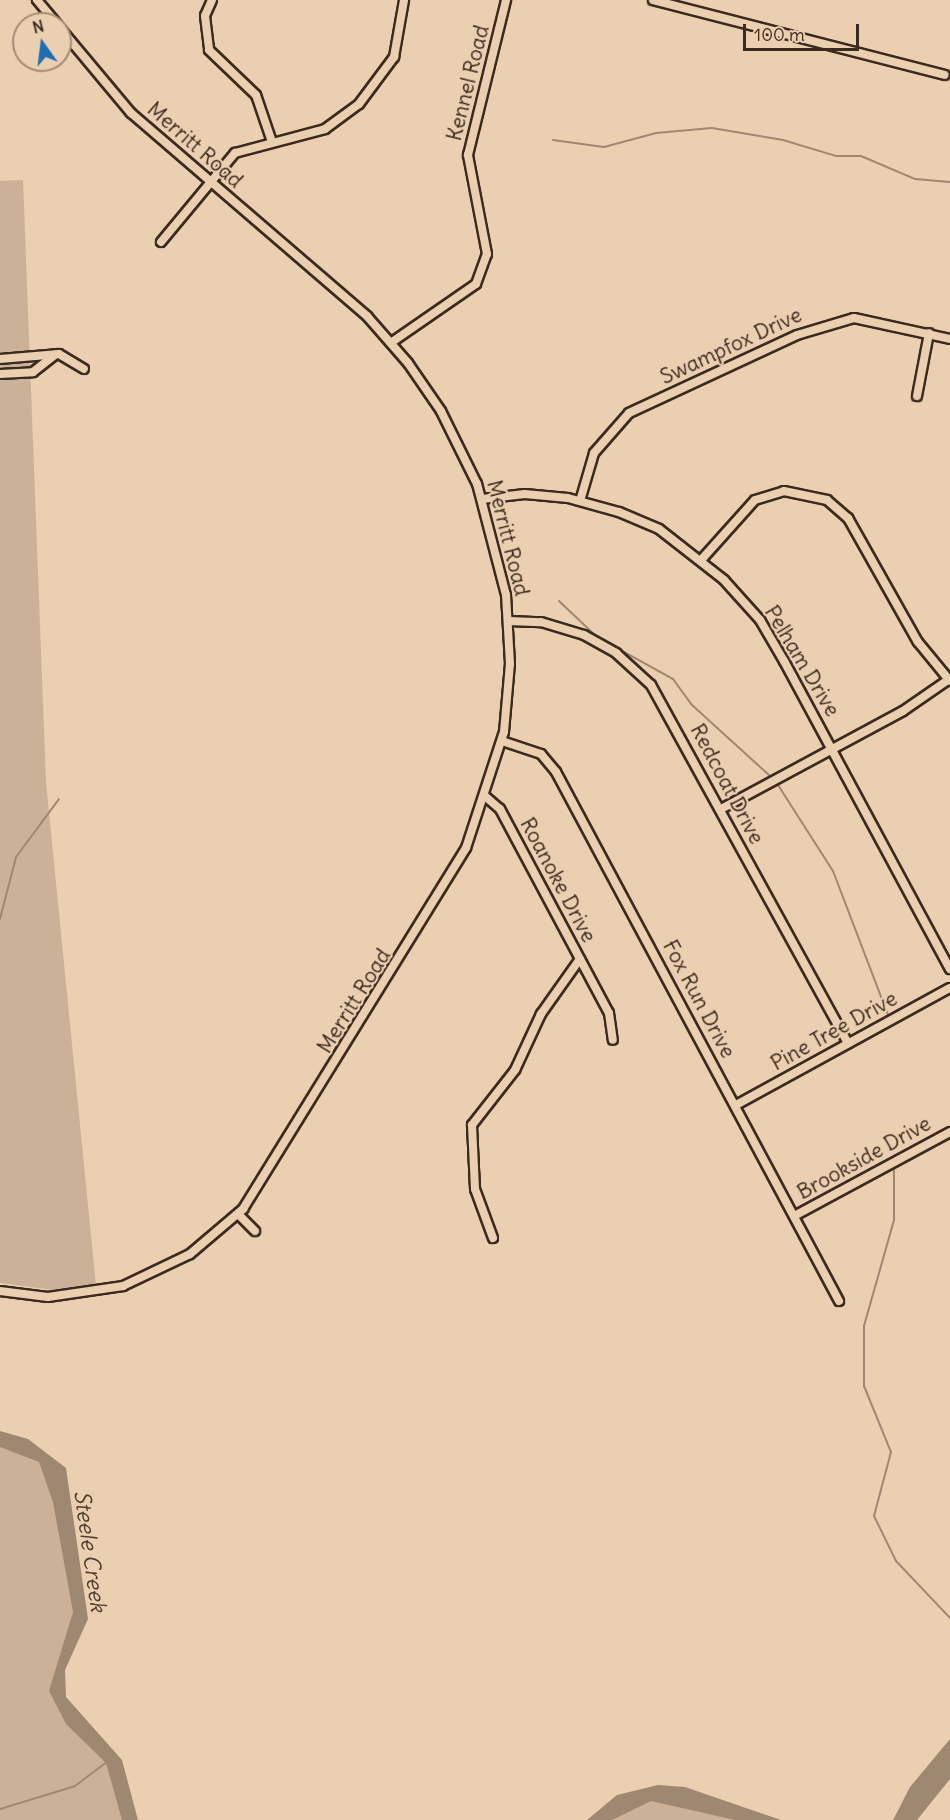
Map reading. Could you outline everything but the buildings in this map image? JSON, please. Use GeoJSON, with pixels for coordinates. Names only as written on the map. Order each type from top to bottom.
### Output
{"type":"FeatureCollection","features":[{"type":"Feature","properties":{"kind":"street"},"geometry":{"type":"LineString","coordinates":[[37,0],[47,12]]}},
{"type":"Feature","properties":{"kind":"street"},"geometry":{"type":"LineString","coordinates":[[212,0],[205,16],[209,50],[256,95],[272,142]]}},
{"type":"Feature","properties":{"kind":"street"},"geometry":{"type":"LineString","coordinates":[[161,242],[208,182],[235,153],[325,129],[359,104],[394,57],[404,0]]}},
{"type":"Feature","properties":{"kind":"street","name":"Kennel Road"},"geometry":{"type":"LineString","coordinates":[[392,342],[476,284],[487,254],[468,155],[506,0]]}},
{"type":"Feature","properties":{"kind":"street"},"geometry":{"type":"LineString","coordinates":[[653,0],[945,75]]}},
{"type":"Feature","properties":{"kind":"street","name":"Merritt Road"},"geometry":{"type":"LineString","coordinates":[[0,1291],[48,1297],[123,1286],[175,1264],[238,1214],[441,894],[486,797],[502,741],[510,664],[508,621],[482,499],[441,411],[392,342],[131,113],[72,42]]}},
{"type":"Feature","properties":{"kind":"street","name":"Swampfox Drive"},"geometry":{"type":"LineString","coordinates":[[580,501],[594,453],[629,413],[830,321],[874,319],[950,339]]}},
{"type":"Feature","properties":{"kind":"street"},"geometry":{"type":"LineString","coordinates":[[916,396],[929,333]]}},
{"type":"Feature","properties":{"kind":"street"},"geometry":{"type":"LineString","coordinates":[[0,374],[33,372],[55,355]]}},
{"type":"Feature","properties":{"kind":"street"},"geometry":{"type":"LineString","coordinates":[[0,359],[55,355],[84,369]]}},
{"type":"Feature","properties":{"kind":"street"},"geometry":{"type":"LineString","coordinates":[[702,559],[755,500],[784,491],[827,500],[848,518],[918,642],[949,680],[832,749],[721,809]]}},
{"type":"Feature","properties":{"kind":"street","name":"Pelham Drive"},"geometry":{"type":"LineString","coordinates":[[482,499],[525,494],[580,501],[646,523],[702,559],[760,620],[950,969]]}},
{"type":"Feature","properties":{"kind":"street","name":"Redcoat Drive"},"geometry":{"type":"LineString","coordinates":[[508,621],[563,627],[627,661],[661,700],[848,1044]]}},
{"type":"Feature","properties":{"kind":"street","name":"Fox Run Drive"},"geometry":{"type":"LineString","coordinates":[[502,741],[541,754],[556,772],[796,1215],[839,1301]]}},
{"type":"Feature","properties":{"kind":"street","name":"Roanoke Drive"},"geometry":{"type":"LineString","coordinates":[[486,797],[500,809],[580,959],[541,1014],[515,1070],[472,1125],[475,1189],[493,1238]]}},
{"type":"Feature","properties":{"kind":"street"},"geometry":{"type":"LineString","coordinates":[[580,959],[609,1013],[614,1040]]}},
{"type":"Feature","properties":{"kind":"street","name":"Pine Tree Drive"},"geometry":{"type":"LineString","coordinates":[[736,1105],[950,988]]}},
{"type":"Feature","properties":{"kind":"street","name":"Brookside Drive"},"geometry":{"type":"LineString","coordinates":[[796,1215],[950,1132]]}},
{"type":"Feature","properties":{"kind":"street"},"geometry":{"type":"LineString","coordinates":[[238,1214],[255,1232]]}},
{"type":"Feature","properties":{"kind":"shaded area"},"geometry":{"type":"Polygon","coordinates":[[[23,180],[46,782],[96,1286],[53,1290],[0,1283],[0,181],[23,180]]]}},
{"type":"Feature","properties":{"kind":"shaded area"},"geometry":{"type":"Polygon","coordinates":[[[0,1431],[28,1439],[66,1468],[88,1619],[65,1670],[66,1697],[122,1760],[138,1820],[122,1820],[106,1763],[66,1724],[49,1691],[73,1612],[53,1502],[39,1462],[0,1447],[0,1431]]]}},
{"type":"Feature","properties":{"kind":"shaded area"},"geometry":{"type":"Polygon","coordinates":[[[0,1439],[46,1458],[77,1588],[58,1695],[101,1747],[130,1820],[0,1820],[0,1439]]]}},
{"type":"Feature","properties":{"kind":"shaded area"},"geometry":{"type":"Polygon","coordinates":[[[950,1739],[950,1779],[917,1820],[893,1820],[910,1787],[950,1739]]]}},
{"type":"Feature","properties":{"kind":"shaded area"},"geometry":{"type":"Polygon","coordinates":[[[658,1785],[685,1787],[781,1820],[735,1820],[651,1801],[612,1820],[587,1820],[617,1795],[658,1785]]]}},
{"type":"Feature","properties":{"kind":"shaded area"},"geometry":{"type":"Polygon","coordinates":[[[647,1794],[757,1820],[600,1820],[647,1794]]]}},
{"type":"Feature","properties":{"kind":"waterway"},"geometry":{"type":"LineString","coordinates":[[553,140],[604,147],[656,133],[712,128],[783,140],[836,156],[861,156],[915,179],[950,182]]}},
{"type":"Feature","properties":{"kind":"waterway"},"geometry":{"type":"LineString","coordinates":[[559,601],[597,637],[673,679],[692,705],[770,776]]}},
{"type":"Feature","properties":{"kind":"waterway"},"geometry":{"type":"LineString","coordinates":[[778,785],[833,871],[888,1015]]}},
{"type":"Feature","properties":{"kind":"waterway"},"geometry":{"type":"LineString","coordinates":[[0,919],[16,857],[59,799]]}},
{"type":"Feature","properties":{"kind":"waterway"},"geometry":{"type":"LineString","coordinates":[[894,1169],[894,1220],[864,1326],[864,1386],[891,1452],[874,1516],[896,1561],[950,1618]]}},
{"type":"Feature","properties":{"kind":"waterway"},"geometry":{"type":"LineString","coordinates":[[0,1809],[75,1786],[106,1763]]}},
{"type":"Feature","properties":{"kind":"water label","name":"Steele Creek"},"geometry":{"type":"Point","coordinates":[90,1551]}}]}
